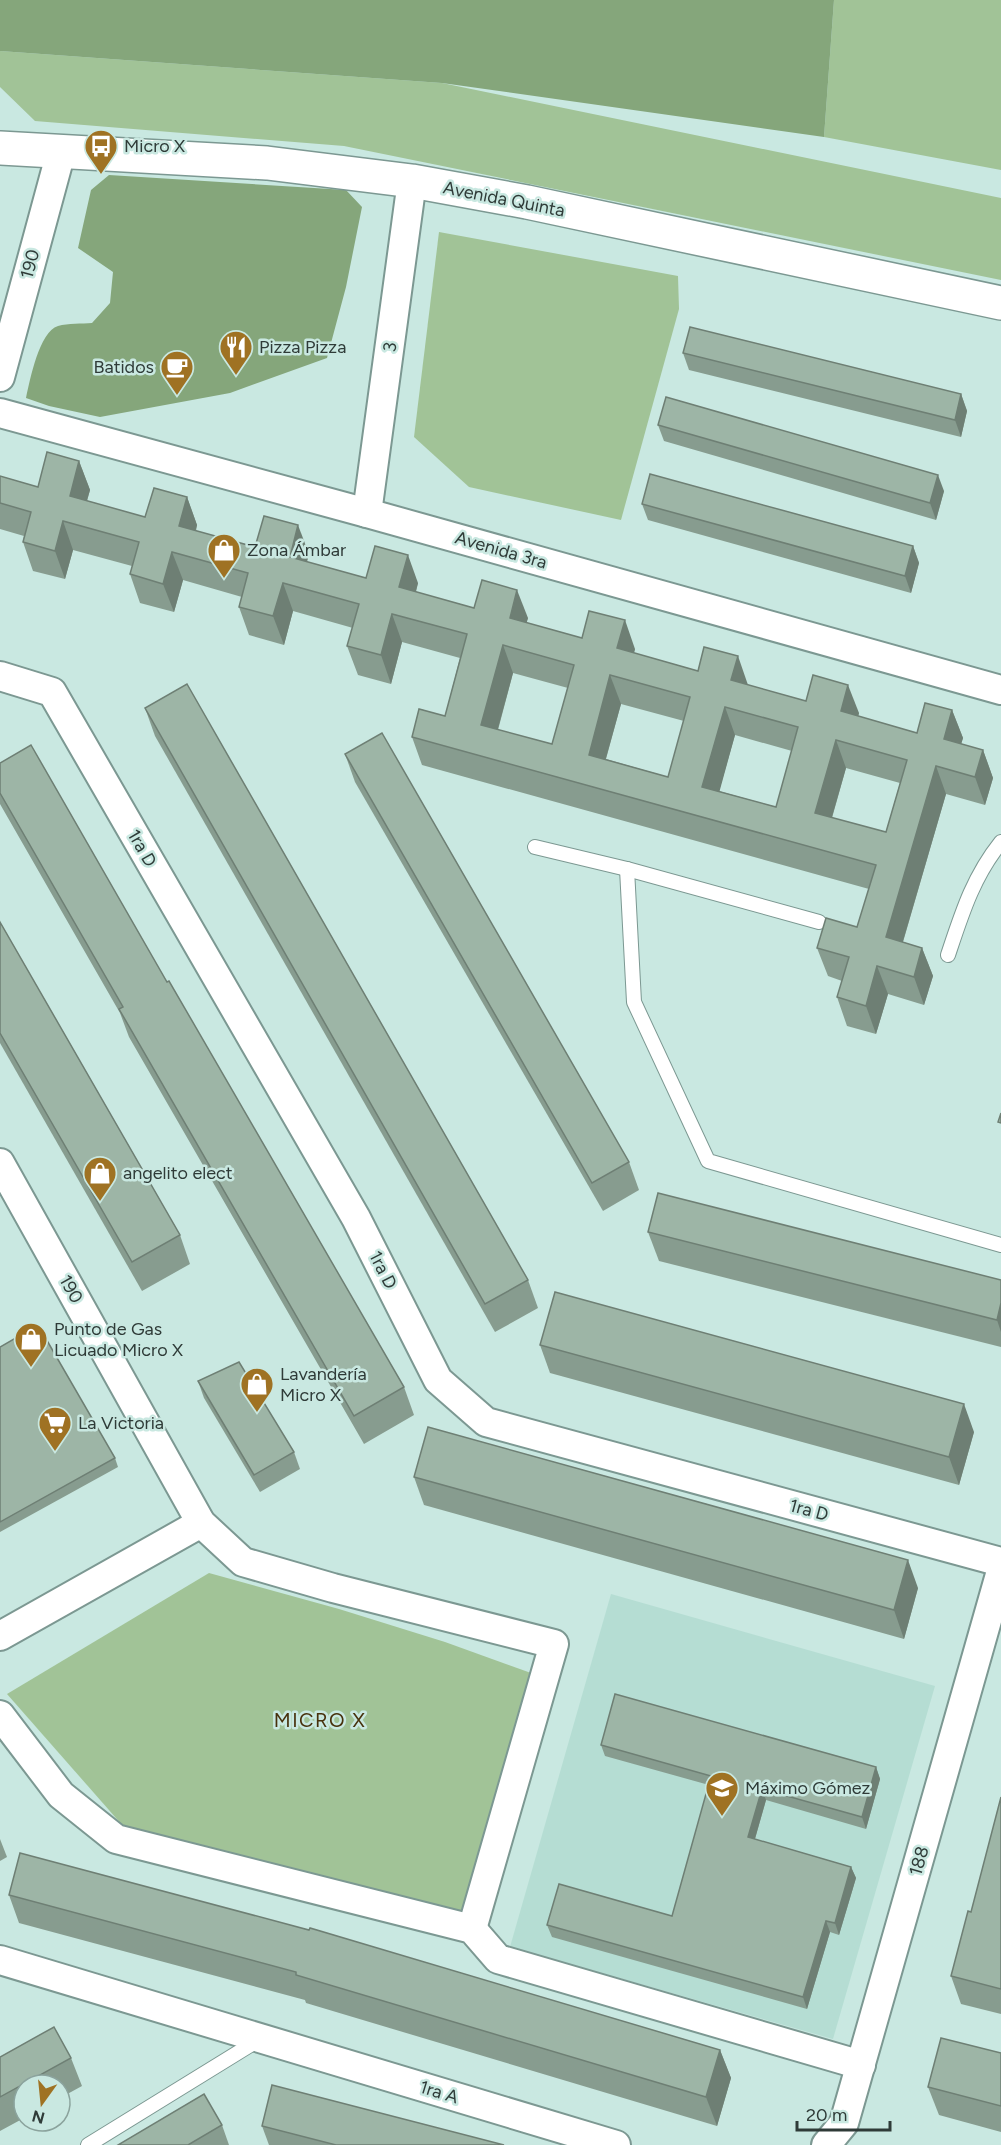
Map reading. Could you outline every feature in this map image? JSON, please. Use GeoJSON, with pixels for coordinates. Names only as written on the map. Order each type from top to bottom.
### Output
{"type":"FeatureCollection","features":[{"type":"Feature","properties":{"kind":"main road"},"geometry":{"type":"LineString","coordinates":[[0,127],[8,134],[51,151]]}},
{"type":"Feature","properties":{"kind":"main road","name":"Avenida Quinta"},"geometry":{"type":"LineString","coordinates":[[0,147],[267,163],[412,181],[527,202],[1001,303]]}},
{"type":"Feature","properties":{"kind":"street","name":"190"},"geometry":{"type":"LineString","coordinates":[[0,377],[51,151]]}},
{"type":"Feature","properties":{"kind":"street","name":"3"},"geometry":{"type":"LineString","coordinates":[[367,513],[412,181]]}},
{"type":"Feature","properties":{"kind":"street","name":"Avenida 3ra"},"geometry":{"type":"LineString","coordinates":[[0,413],[1001,690]]}},
{"type":"Feature","properties":{"kind":"street","name":"1ra D"},"geometry":{"type":"LineString","coordinates":[[0,676],[52,692],[356,1218],[438,1380],[486,1422],[1001,1562]]}},
{"type":"Feature","properties":{"kind":"street","name":"190"},"geometry":{"type":"LineString","coordinates":[[0,1163],[201,1523],[243,1562],[333,1588],[554,1644],[472,1929]]}},
{"type":"Feature","properties":{"kind":"street"},"geometry":{"type":"LineString","coordinates":[[0,1636],[201,1523]]}},
{"type":"Feature","properties":{"kind":"street","name":"188"},"geometry":{"type":"LineString","coordinates":[[826,2145],[844,2123],[1001,1571]]}},
{"type":"Feature","properties":{"kind":"street"},"geometry":{"type":"LineString","coordinates":[[0,1714],[61,1795],[116,1839],[472,1929],[498,1959],[861,2065]]}},
{"type":"Feature","properties":{"kind":"street","name":"1ra A"},"geometry":{"type":"LineString","coordinates":[[0,1960],[616,2145]]}},
{"type":"Feature","properties":{"kind":"lane"},"geometry":{"type":"LineString","coordinates":[[948,955],[966,898],[987,859],[1001,843]]}},
{"type":"Feature","properties":{"kind":"lane"},"geometry":{"type":"LineString","coordinates":[[535,847],[627,869],[819,922]]}},
{"type":"Feature","properties":{"kind":"lane"},"geometry":{"type":"LineString","coordinates":[[627,869],[634,1002],[708,1161],[1001,1245]]}},
{"type":"Feature","properties":{"kind":"lane"},"geometry":{"type":"LineString","coordinates":[[88,2145],[261,2038]]}},
{"type":"Feature","properties":{"kind":"shaded area","name":"Máximo Gómez"},"geometry":{"type":"Polygon","coordinates":[[[611,1594],[935,1686],[833,2039],[510,1947],[611,1594]]]}},
{"type":"Feature","properties":{"kind":"green space"},"geometry":{"type":"Polygon","coordinates":[[[0,0],[834,0],[824,137],[442,83],[0,51],[0,0]]]}},
{"type":"Feature","properties":{"kind":"green space"},"geometry":{"type":"Polygon","coordinates":[[[834,0],[1001,0],[1001,170],[824,137],[834,0]]]}},
{"type":"Feature","properties":{"kind":"green space"},"geometry":{"type":"Polygon","coordinates":[[[0,51],[442,83],[1001,198],[1001,280],[344,146],[35,121],[0,87],[0,51]]]}},
{"type":"Feature","properties":{"kind":"green space"},"geometry":{"type":"Polygon","coordinates":[[[109,175],[346,190],[362,207],[346,287],[327,358],[230,393],[100,417],[49,406],[26,398],[36,358],[51,330],[62,325],[92,323],[110,303],[113,272],[78,248],[91,190],[109,175]]]}},
{"type":"Feature","properties":{"kind":"green space"},"geometry":{"type":"Polygon","coordinates":[[[439,232],[678,276],[679,309],[621,520],[469,487],[414,437],[439,232]]]}},
{"type":"Feature","properties":{"kind":"green space"},"geometry":{"type":"Polygon","coordinates":[[[209,1573],[339,1609],[445,1642],[531,1673],[462,1911],[123,1826],[7,1694],[209,1573]]]}},
{"type":"Feature","properties":{"kind":"building"},"geometry":{"type":"Polygon","coordinates":[[[690,327],[961,394],[955,420],[683,353],[690,327]]]}},
{"type":"Feature","properties":{"kind":"building"},"geometry":{"type":"Polygon","coordinates":[[[666,397],[938,475],[930,503],[658,425],[666,397]]]}},
{"type":"Feature","properties":{"kind":"building"},"geometry":{"type":"Polygon","coordinates":[[[47,452],[79,461],[70,496],[145,517],[154,488],[187,497],[179,526],[255,547],[264,516],[298,525],[290,557],[366,578],[375,546],[408,555],[399,587],[474,608],[482,580],[517,590],[510,618],[582,638],[589,611],[625,620],[617,648],[698,671],[704,647],[738,656],[731,680],[806,701],[813,675],[848,685],[841,711],[917,733],[925,703],[952,710],[944,739],[983,750],[975,777],[936,766],[886,937],[922,948],[914,977],[877,966],[866,1006],[837,997],[849,957],[817,948],[826,918],[857,927],[876,865],[412,737],[419,709],[445,716],[467,634],[392,614],[381,655],[347,646],[359,604],[283,583],[273,616],[239,607],[248,573],[172,552],[163,584],[130,574],[139,542],[63,521],[55,551],[23,542],[31,512],[0,503],[0,476],[38,487],[47,452]],[[503,645],[481,725],[552,744],[574,665],[503,645]],[[610,675],[589,755],[668,777],[690,697],[610,675]],[[725,707],[702,787],[776,807],[798,727],[725,707]],[[836,740],[815,813],[886,832],[907,760],[836,740]]]}},
{"type":"Feature","properties":{"kind":"building"},"geometry":{"type":"Polygon","coordinates":[[[650,474],[913,546],[905,576],[642,504],[650,474]]]}},
{"type":"Feature","properties":{"kind":"building"},"geometry":{"type":"Polygon","coordinates":[[[187,684],[528,1280],[485,1304],[145,708],[187,684]]]}},
{"type":"Feature","properties":{"kind":"building"},"geometry":{"type":"Polygon","coordinates":[[[382,733],[629,1162],[592,1183],[345,754],[382,733]]]}},
{"type":"Feature","properties":{"kind":"building"},"geometry":{"type":"Polygon","coordinates":[[[31,745],[404,1387],[354,1416],[119,1009],[123,1007],[0,793],[0,763],[31,745]]]}},
{"type":"Feature","properties":{"kind":"building"},"geometry":{"type":"Polygon","coordinates":[[[0,922],[180,1235],[132,1262],[0,1033],[0,922]]]}},
{"type":"Feature","properties":{"kind":"building"},"geometry":{"type":"Polygon","coordinates":[[[658,1193],[1001,1280],[1001,1303],[997,1320],[648,1232],[658,1193]]]}},
{"type":"Feature","properties":{"kind":"building"},"geometry":{"type":"Polygon","coordinates":[[[555,1292],[964,1404],[949,1457],[540,1345],[555,1292]]]}},
{"type":"Feature","properties":{"kind":"building","name":"La Victoria"},"geometry":{"type":"Polygon","coordinates":[[[38,1325],[115,1458],[0,1522],[0,1347],[38,1325]]]}},
{"type":"Feature","properties":{"kind":"building"},"geometry":{"type":"Polygon","coordinates":[[[239,1362],[294,1452],[254,1475],[198,1381],[239,1362]]]}},
{"type":"Feature","properties":{"kind":"building"},"geometry":{"type":"Polygon","coordinates":[[[428,1427],[908,1560],[894,1610],[414,1477],[428,1427]]]}},
{"type":"Feature","properties":{"kind":"building"},"geometry":{"type":"Polygon","coordinates":[[[615,1694],[876,1767],[862,1817],[762,1789],[748,1837],[851,1867],[835,1923],[826,1921],[803,1997],[547,1925],[559,1884],[672,1916],[711,1776],[601,1745],[615,1694]]]}},
{"type":"Feature","properties":{"kind":"building"},"geometry":{"type":"Polygon","coordinates":[[[1001,1797],[1001,1989],[951,1976],[968,1911],[971,1912],[1001,1797]]]}},
{"type":"Feature","properties":{"kind":"building"},"geometry":{"type":"Polygon","coordinates":[[[20,1853],[309,1930],[310,1928],[720,2050],[706,2097],[296,1975],[296,1972],[9,1895],[20,1853]]]}},
{"type":"Feature","properties":{"kind":"building"},"geometry":{"type":"Polygon","coordinates":[[[54,2027],[71,2058],[44,2073],[12,2073],[12,2090],[0,2097],[0,2057],[54,2027]]]}},
{"type":"Feature","properties":{"kind":"building"},"geometry":{"type":"Polygon","coordinates":[[[941,2038],[1001,2053],[1001,2106],[928,2087],[941,2038]]]}},
{"type":"Feature","properties":{"kind":"building"},"geometry":{"type":"Polygon","coordinates":[[[272,2085],[504,2145],[336,2145],[262,2126],[272,2085]]]}},
{"type":"Feature","properties":{"kind":"building"},"geometry":{"type":"Polygon","coordinates":[[[204,2094],[222,2125],[188,2145],[118,2145],[204,2094]]]}},
{"type":"Feature","properties":{"kind":"place","name":"Micro X"},"geometry":{"type":"Point","coordinates":[101,175]}},
{"type":"Feature","properties":{"kind":"place","name":"Pizza Pizza"},"geometry":{"type":"Point","coordinates":[236,376]}},
{"type":"Feature","properties":{"kind":"place","name":"Batidos"},"geometry":{"type":"Point","coordinates":[177,396]}},
{"type":"Feature","properties":{"kind":"place","name":"Zona Ámbar"},"geometry":{"type":"Point","coordinates":[224,579]}},
{"type":"Feature","properties":{"kind":"place","name":"angelito elect"},"geometry":{"type":"Point","coordinates":[100,1202]}},
{"type":"Feature","properties":{"kind":"place","name":"Punto de Gas Licuado Micro X"},"geometry":{"type":"Point","coordinates":[31,1368]}},
{"type":"Feature","properties":{"kind":"place","name":"Lavandería Micro X"},"geometry":{"type":"Point","coordinates":[257,1413]}},
{"type":"Feature","properties":{"kind":"place","name":"La Victoria"},"geometry":{"type":"Point","coordinates":[55,1452]}},
{"type":"Feature","properties":{"kind":"place","name":"Máximo Gómez"},"geometry":{"type":"Point","coordinates":[722,1817]}},
{"type":"Feature","properties":{"kind":"district","name":"MICRO X"},"geometry":{"type":"Point","coordinates":[320,1720]}}]}
